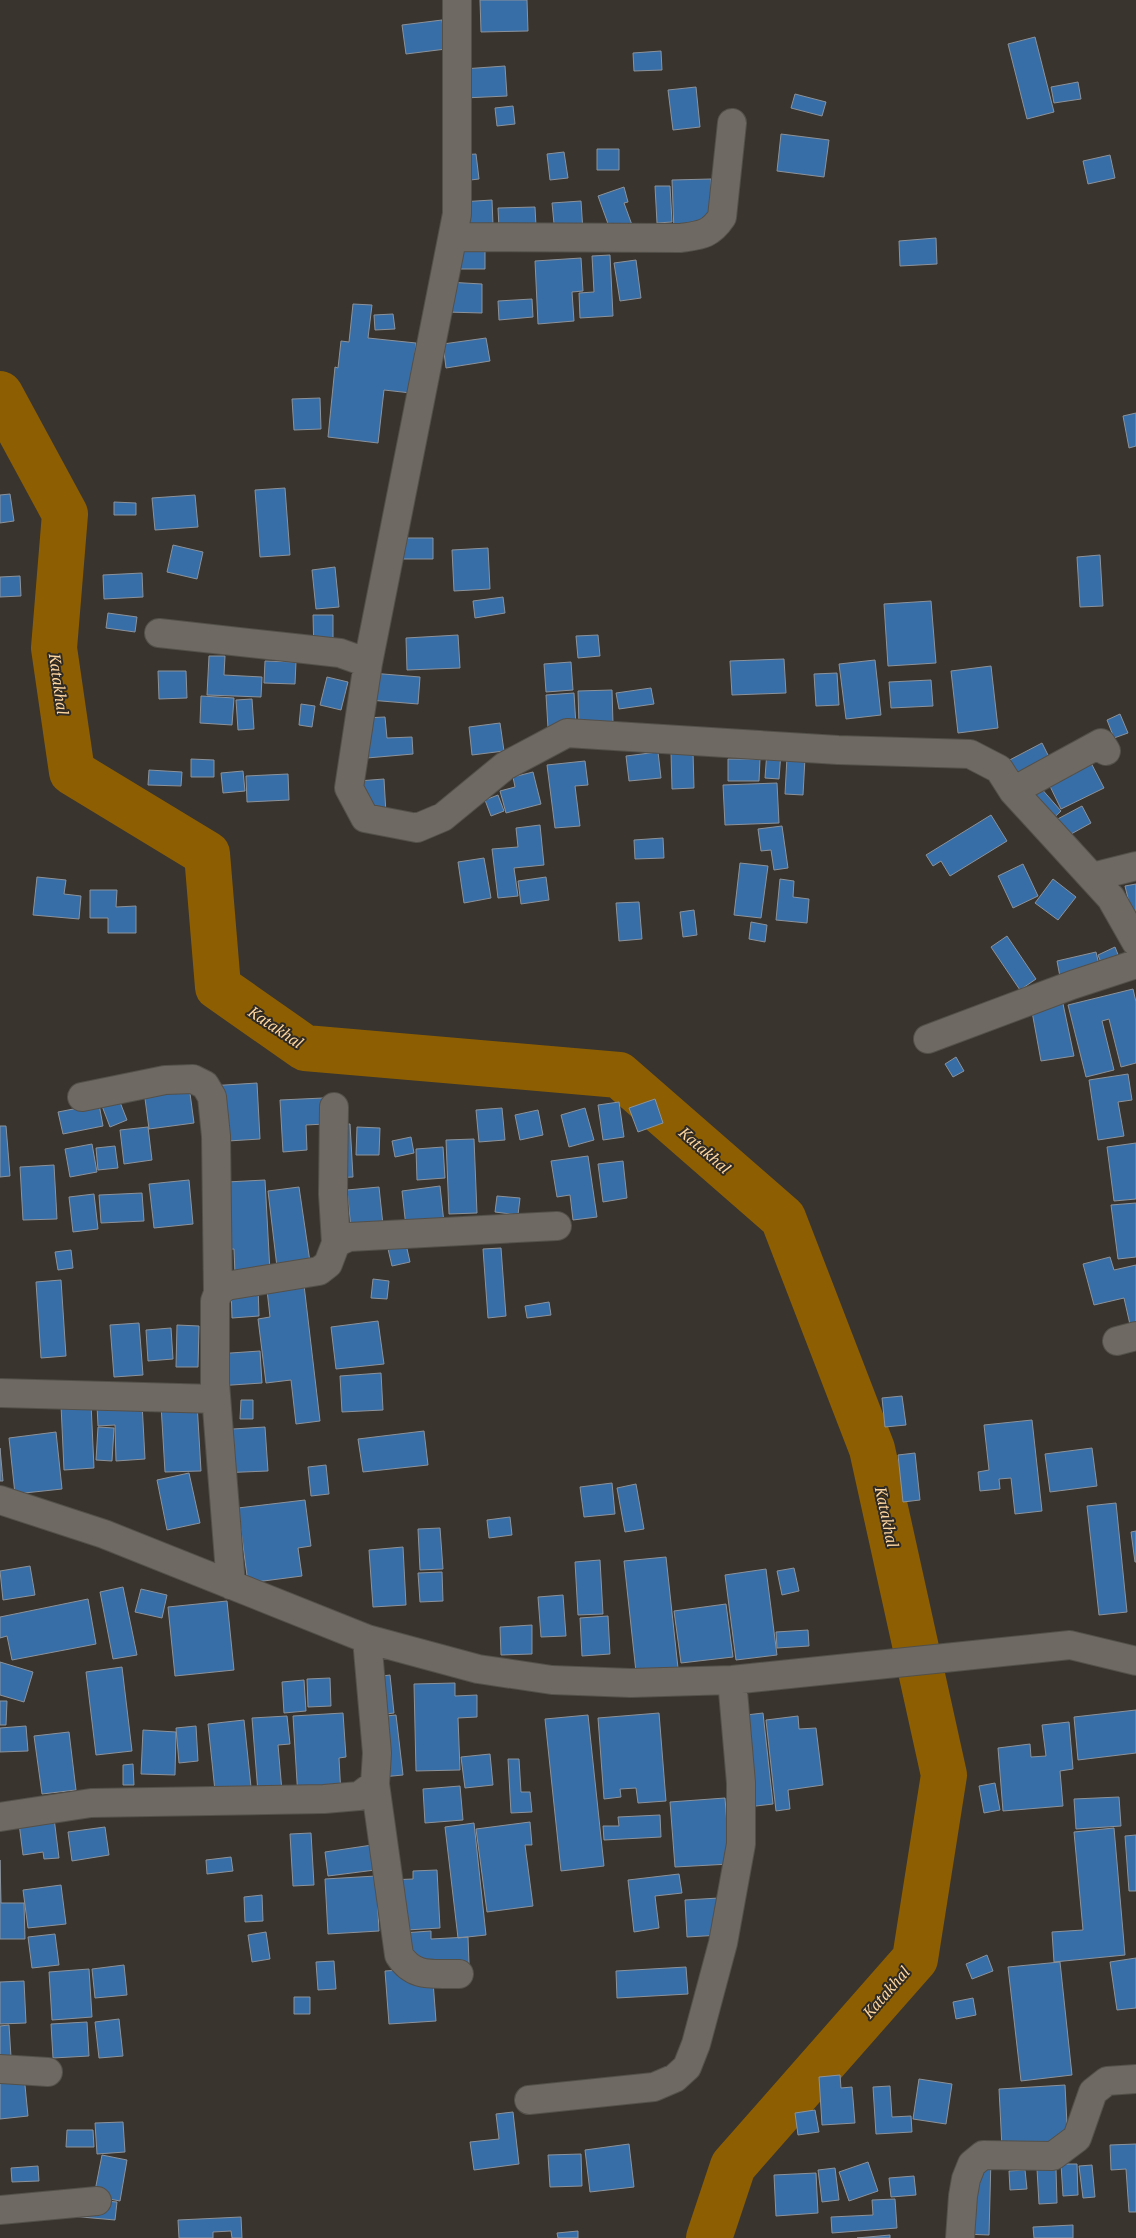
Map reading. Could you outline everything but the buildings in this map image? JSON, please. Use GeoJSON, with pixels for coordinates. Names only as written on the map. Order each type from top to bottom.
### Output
{"type":"FeatureCollection","features":[{"type":"Feature","properties":{"kind":"street"},"geometry":{"type":"LineString","coordinates":[[457,0],[457,214],[368,663],[349,788],[365,818],[417,828],[444,817],[506,766],[567,734],[838,750],[970,754],[999,769],[1013,791],[1111,898],[1136,942]]}},
{"type":"Feature","properties":{"kind":"street"},"geometry":{"type":"LineString","coordinates":[[453,237],[680,238],[702,234],[714,229],[722,217],[732,123]]}},
{"type":"Feature","properties":{"kind":"street"},"geometry":{"type":"LineString","coordinates":[[159,633],[340,653],[368,663]]}},
{"type":"Feature","properties":{"kind":"street"},"geometry":{"type":"LineString","coordinates":[[1013,791],[1101,743],[1106,751]]}},
{"type":"Feature","properties":{"kind":"street"},"geometry":{"type":"LineString","coordinates":[[1092,877],[1136,866]]}},
{"type":"Feature","properties":{"kind":"street"},"geometry":{"type":"LineString","coordinates":[[928,1040],[1072,985],[1136,964]]}},
{"type":"Feature","properties":{"kind":"street"},"geometry":{"type":"LineString","coordinates":[[82,1097],[165,1080],[192,1079],[204,1085],[212,1097],[216,1136],[218,1293],[215,1301],[216,1399],[231,1585]]}},
{"type":"Feature","properties":{"kind":"street"},"geometry":{"type":"LineString","coordinates":[[218,1293],[226,1286],[319,1270],[328,1264],[336,1243],[333,1194],[334,1107]]}},
{"type":"Feature","properties":{"kind":"street"},"geometry":{"type":"LineString","coordinates":[[336,1243],[349,1237],[557,1226]]}},
{"type":"Feature","properties":{"kind":"street"},"geometry":{"type":"LineString","coordinates":[[0,1393],[216,1399]]}},
{"type":"Feature","properties":{"kind":"street"},"geometry":{"type":"LineString","coordinates":[[0,1500],[104,1534],[367,1639],[478,1669],[552,1680],[631,1682],[732,1680],[1070,1645],[1136,1661]]}},
{"type":"Feature","properties":{"kind":"street"},"geometry":{"type":"LineString","coordinates":[[367,1639],[377,1753],[375,1784],[399,1955],[406,1966],[416,1972],[459,1974]]}},
{"type":"Feature","properties":{"kind":"street"},"geometry":{"type":"LineString","coordinates":[[529,2100],[654,2087],[675,2078],[687,2068],[696,2044],[723,1943],[741,1844],[741,1782],[732,1680]]}},
{"type":"Feature","properties":{"kind":"street"},"geometry":{"type":"LineString","coordinates":[[0,1817],[91,1803],[324,1799],[359,1796],[375,1784]]}},
{"type":"Feature","properties":{"kind":"street"},"geometry":{"type":"LineString","coordinates":[[0,2069],[48,2072]]}},
{"type":"Feature","properties":{"kind":"street"},"geometry":{"type":"LineString","coordinates":[[960,2238],[963,2196],[966,2179],[972,2164],[983,2155],[1053,2156],[1077,2138],[1093,2092],[1107,2081],[1136,2079]]}},
{"type":"Feature","properties":{"kind":"street"},"geometry":{"type":"LineString","coordinates":[[0,2210],[97,2200]]}},
{"type":"Feature","properties":{"kind":"waterway","name":"Katakhal"},"geometry":{"type":"LineString","coordinates":[[0,394],[65,514],[54,648],[72,772],[207,854],[218,987],[305,1048],[619,1075],[783,1218],[872,1449],[944,1775],[915,1959],[733,2166],[709,2238]]}}]}
